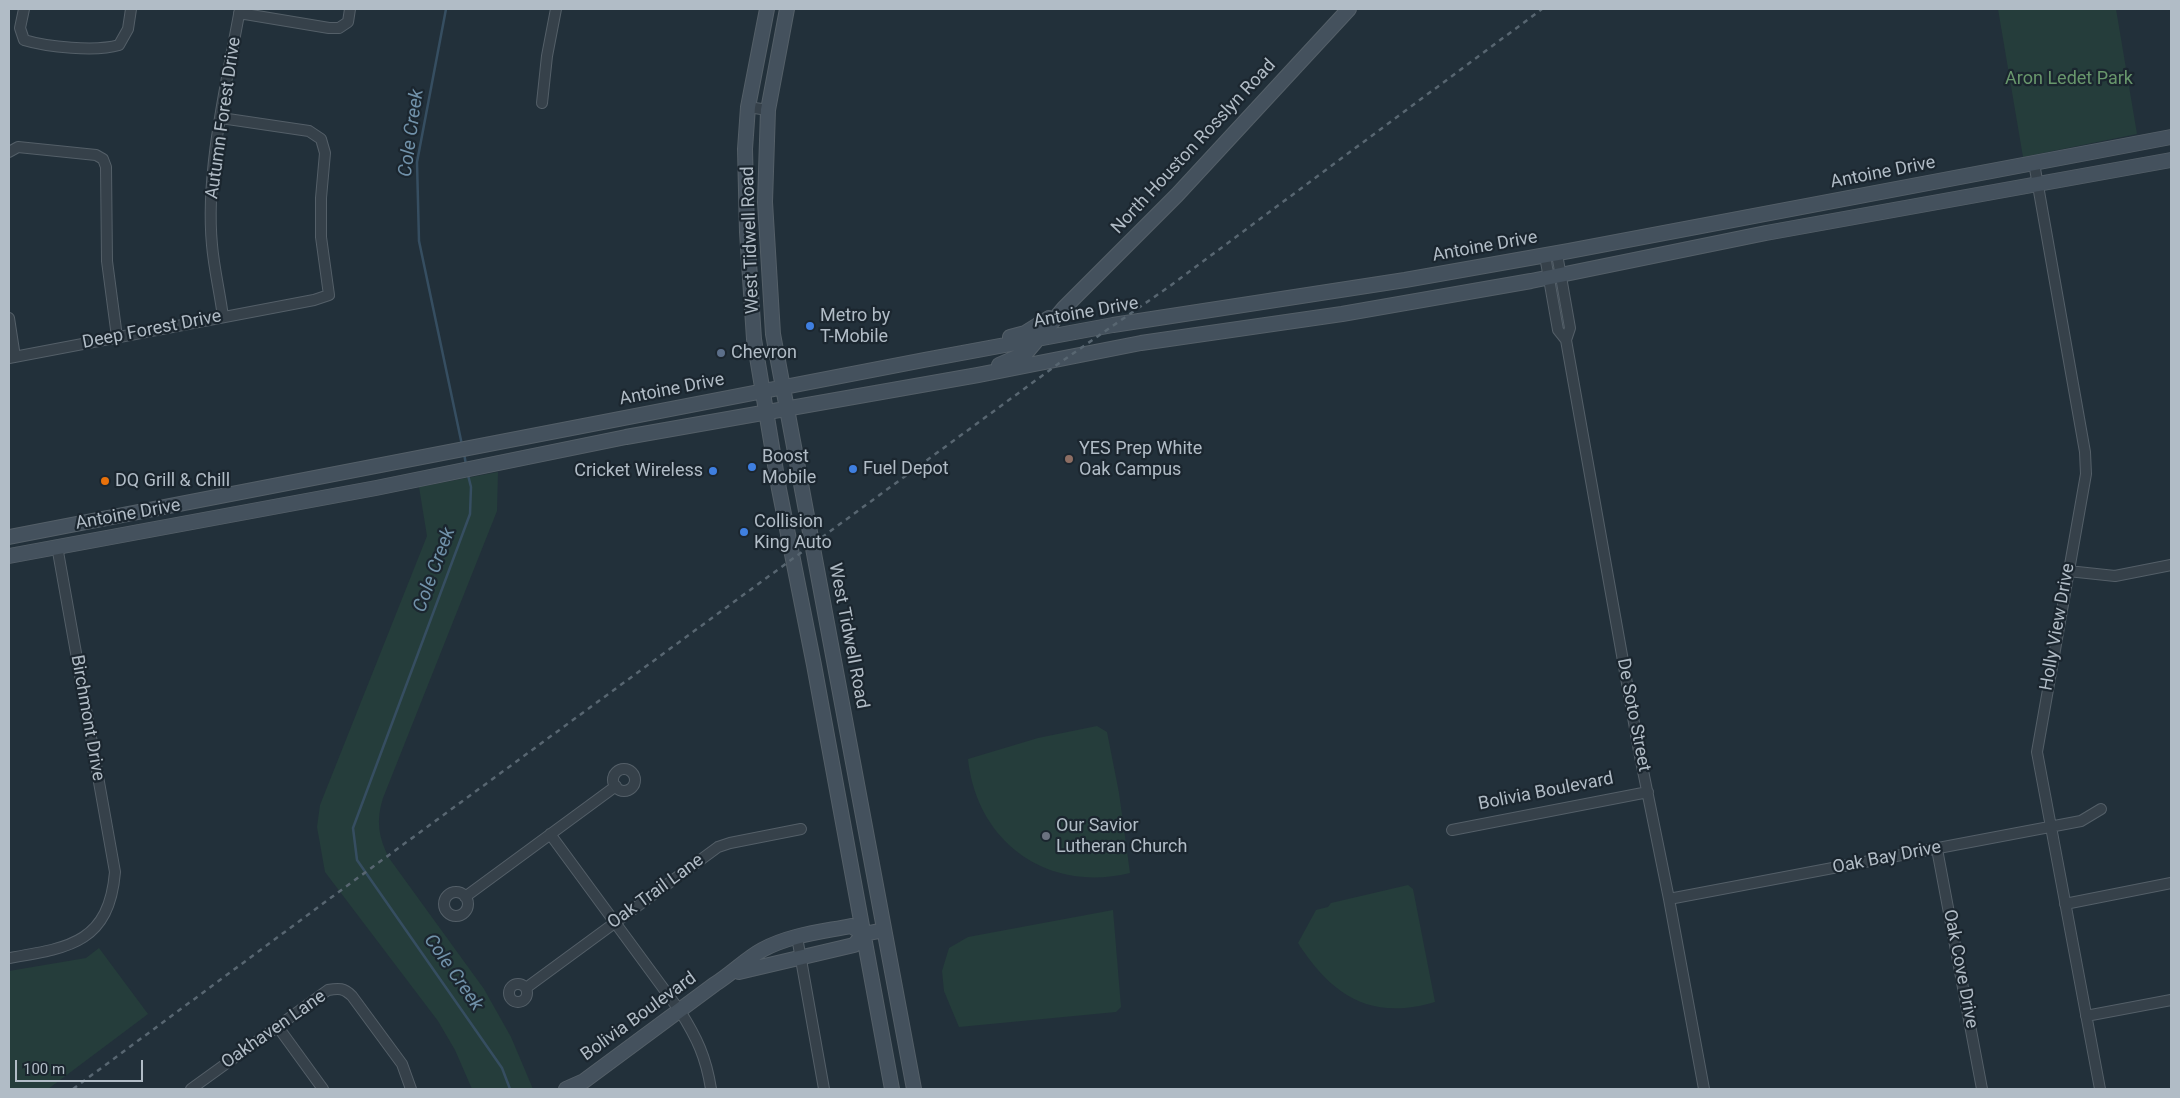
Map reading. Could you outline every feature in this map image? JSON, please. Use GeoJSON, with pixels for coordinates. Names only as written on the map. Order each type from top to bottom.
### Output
{"type":"FeatureCollection","features":[{"type":"Feature","properties":{"kind":"main road","name":"West Tidwell Road"},"geometry":{"type":"LineString","coordinates":[[767,9],[748,107],[745,149],[752,320],[761,391],[892,1086]]}},
{"type":"Feature","properties":{"kind":"main road","name":"West Tidwell Road"},"geometry":{"type":"LineString","coordinates":[[787,9],[768,110],[765,202],[773,334],[913,1085]]}},
{"type":"Feature","properties":{"kind":"main road","name":"North Houston Rosslyn Road"},"geometry":{"type":"LineString","coordinates":[[978,375],[1026,353],[1061,311],[1183,189],[1349,9]]}},
{"type":"Feature","properties":{"kind":"main road","name":"Antoine Drive"},"geometry":{"type":"LineString","coordinates":[[9,537],[924,360],[1551,255],[2171,137]]}},
{"type":"Feature","properties":{"kind":"main road","name":"Antoine Drive"},"geometry":{"type":"LineString","coordinates":[[9,556],[199,522],[786,408],[978,375],[1140,343],[1342,314],[1555,277],[1753,236],[2171,160]]}},
{"type":"Feature","properties":{"kind":"main road","name":"North Houston Rosslyn Road"},"geometry":{"type":"LineString","coordinates":[[955,355],[996,340],[1025,333],[1061,311]]}},
{"type":"Feature","properties":{"kind":"main road"},"geometry":{"type":"LineString","coordinates":[[1061,311],[1056,323],[1057,327],[1072,334]]}},
{"type":"Feature","properties":{"kind":"main road"},"geometry":{"type":"LineString","coordinates":[[924,360],[926,383]]}},
{"type":"Feature","properties":{"kind":"main road"},"geometry":{"type":"LineString","coordinates":[[311,478],[315,500]]}},
{"type":"Feature","properties":{"kind":"main road"},"geometry":{"type":"LineString","coordinates":[[196,502],[199,522]]}},
{"type":"Feature","properties":{"kind":"main road"},"geometry":{"type":"LineString","coordinates":[[787,526],[808,521]]}},
{"type":"Feature","properties":{"kind":"main road"},"geometry":{"type":"LineString","coordinates":[[54,529],[57,546]]}},
{"type":"Feature","properties":{"kind":"main road"},"geometry":{"type":"LineString","coordinates":[[814,665],[834,661]]}},
{"type":"Feature","properties":{"kind":"main road"},"geometry":{"type":"LineString","coordinates":[[836,787],[857,783]]}},
{"type":"Feature","properties":{"kind":"main road","name":"Bolivia Boulevard"},"geometry":{"type":"LineString","coordinates":[[566,1089],[587,1085],[680,1011],[760,951],[786,939],[851,926],[864,934]]}},
{"type":"Feature","properties":{"kind":"main road","name":"Bolivia Boulevard"},"geometry":{"type":"LineString","coordinates":[[733,973],[800,956],[854,946],[864,934],[884,930]]}},
{"type":"Feature","properties":{"kind":"main road"},"geometry":{"type":"LineString","coordinates":[[892,1086],[913,1085]]}},
{"type":"Feature","properties":{"kind":"street"},"geometry":{"type":"LineString","coordinates":[[24,9],[20,28],[24,40],[40,44],[107,49],[119,45],[128,29],[131,9]]}},
{"type":"Feature","properties":{"kind":"street"},"geometry":{"type":"LineString","coordinates":[[239,11],[329,28],[339,28],[348,22],[350,9]]}},
{"type":"Feature","properties":{"kind":"street"},"geometry":{"type":"LineString","coordinates":[[542,103],[547,56],[556,9]]}},
{"type":"Feature","properties":{"kind":"street","name":"Autumn Forest Drive"},"geometry":{"type":"LineString","coordinates":[[223,317],[212,244],[212,185],[239,11]]}},
{"type":"Feature","properties":{"kind":"street"},"geometry":{"type":"LineString","coordinates":[[748,107],[768,110]]}},
{"type":"Feature","properties":{"kind":"street","name":"Deep Forest Drive"},"geometry":{"type":"LineString","coordinates":[[12,358],[296,304],[329,295],[321,237],[321,198],[325,153],[321,139],[309,131],[221,118]]}},
{"type":"Feature","properties":{"kind":"street"},"geometry":{"type":"LineString","coordinates":[[9,152],[18,147],[96,154],[103,159],[106,167],[107,261],[117,337]]}},
{"type":"Feature","properties":{"kind":"street","name":"Holly View Drive"},"geometry":{"type":"LineString","coordinates":[[2034,163],[2085,452],[2085,488],[2068,571],[2037,752],[2100,1089]]}},
{"type":"Feature","properties":{"kind":"street","name":"De Soto Street"},"geometry":{"type":"LineString","coordinates":[[1551,255],[1555,277],[1558,330],[1566,340],[1704,1089]]}},
{"type":"Feature","properties":{"kind":"street"},"geometry":{"type":"LineString","coordinates":[[9,318],[12,358]]}},
{"type":"Feature","properties":{"kind":"street","name":"Birchmont Drive"},"geometry":{"type":"LineString","coordinates":[[9,958],[64,948],[82,939],[98,925],[108,907],[113,890],[114,872],[57,546]]}},
{"type":"Feature","properties":{"kind":"street"},"geometry":{"type":"LineString","coordinates":[[2068,571],[2115,576],[2171,565]]}},
{"type":"Feature","properties":{"kind":"street"},"geometry":{"type":"LineString","coordinates":[[465,897],[616,786]]}},
{"type":"Feature","properties":{"kind":"street","name":"Bolivia Boulevard"},"geometry":{"type":"LineString","coordinates":[[1452,830],[1648,792]]}},
{"type":"Feature","properties":{"kind":"street","name":"Oak Bay Drive"},"geometry":{"type":"LineString","coordinates":[[1669,899],[2081,821],[2102,809]]}},
{"type":"Feature","properties":{"kind":"street","name":"Oak Trail Lane"},"geometry":{"type":"LineString","coordinates":[[526,988],[613,922],[718,847],[801,829]]}},
{"type":"Feature","properties":{"kind":"street"},"geometry":{"type":"LineString","coordinates":[[550,834],[680,1011],[700,1046],[711,1089]]}},
{"type":"Feature","properties":{"kind":"street","name":"Oak Cove Drive"},"geometry":{"type":"LineString","coordinates":[[1937,849],[1982,1089]]}},
{"type":"Feature","properties":{"kind":"street"},"geometry":{"type":"LineString","coordinates":[[2065,904],[2171,883]]}},
{"type":"Feature","properties":{"kind":"street"},"geometry":{"type":"LineString","coordinates":[[796,937],[824,1089]]}},
{"type":"Feature","properties":{"kind":"street","name":"Oakhaven Lane"},"geometry":{"type":"LineString","coordinates":[[191,1089],[328,990],[338,988],[346,990],[357,1003],[402,1064],[411,1089]]}},
{"type":"Feature","properties":{"kind":"street"},"geometry":{"type":"LineString","coordinates":[[2086,1016],[2171,1000]]}},
{"type":"Feature","properties":{"kind":"street"},"geometry":{"type":"LineString","coordinates":[[278,1027],[323,1089]]}},
{"type":"Feature","properties":{"kind":"green space","name":"Aron Ledet Park"},"geometry":{"type":"Polygon","coordinates":[[[1998,9],[2116,9],[2137,134],[2023,157],[1998,9]]]}},
{"type":"Feature","properties":{"kind":"green space"},"geometry":{"type":"Polygon","coordinates":[[[498,472],[497,511],[383,798],[379,814],[379,828],[382,843],[389,858],[484,989],[511,1037],[533,1089],[472,1089],[455,1050],[438,1021],[325,872],[317,827],[320,805],[427,536],[419,487],[498,472]]]}},
{"type":"Feature","properties":{"kind":"green space"},"geometry":{"type":"Polygon","coordinates":[[[1097,726],[1107,732],[1119,793],[1130,873],[1100,877],[1071,875],[1045,868],[1022,855],[1002,837],[986,815],[974,789],[968,759],[1038,738],[1097,726]]]}},
{"type":"Feature","properties":{"kind":"green space"},"geometry":{"type":"Polygon","coordinates":[[[1408,885],[1413,889],[1435,1002],[1412,1007],[1391,1008],[1372,1006],[1339,990],[1311,962],[1298,943],[1316,910],[1328,907],[1331,903],[1408,885]]]}},
{"type":"Feature","properties":{"kind":"green space"},"geometry":{"type":"Polygon","coordinates":[[[1113,910],[1121,1007],[1116,1012],[959,1027],[944,991],[942,971],[949,948],[968,937],[1113,910]]]}},
{"type":"Feature","properties":{"kind":"green space"},"geometry":{"type":"Polygon","coordinates":[[[99,948],[148,1014],[48,1089],[9,1089],[9,971],[86,958],[99,948]]]}},
{"type":"Feature","properties":{"kind":"waterway","name":"Cole Creek"},"geometry":{"type":"LineString","coordinates":[[446,9],[417,162],[419,241],[462,445]]}},
{"type":"Feature","properties":{"kind":"waterway","name":"Cole Creek"},"geometry":{"type":"LineString","coordinates":[[464,453],[466,465]]}},
{"type":"Feature","properties":{"kind":"waterway","name":"Cole Creek"},"geometry":{"type":"LineString","coordinates":[[468,475],[471,487],[470,514],[353,828],[357,860],[502,1068],[510,1089]]}},
{"type":"Feature","properties":{"kind":"railway"},"geometry":{"type":"LineString","coordinates":[[73,1089],[1058,364],[1170,286],[1542,9]]}},
{"type":"Feature","properties":{"kind":"place","name":"Metro by T-Mobile"},"geometry":{"type":"Point","coordinates":[810,326]}},
{"type":"Feature","properties":{"kind":"place","name":"Chevron"},"geometry":{"type":"Point","coordinates":[721,353]}},
{"type":"Feature","properties":{"kind":"place","name":"YES Prep White Oak Campus"},"geometry":{"type":"Point","coordinates":[1069,459]}},
{"type":"Feature","properties":{"kind":"place","name":"Boost Mobile"},"geometry":{"type":"Point","coordinates":[752,467]}},
{"type":"Feature","properties":{"kind":"place","name":"Fuel Depot"},"geometry":{"type":"Point","coordinates":[853,469]}},
{"type":"Feature","properties":{"kind":"place","name":"Cricket Wireless"},"geometry":{"type":"Point","coordinates":[713,471]}},
{"type":"Feature","properties":{"kind":"place","name":"DQ Grill & Chill"},"geometry":{"type":"Point","coordinates":[105,481]}},
{"type":"Feature","properties":{"kind":"place","name":"Collision King Auto"},"geometry":{"type":"Point","coordinates":[744,532]}},
{"type":"Feature","properties":{"kind":"place","name":"Our Savior Lutheran Church"},"geometry":{"type":"Point","coordinates":[1046,836]}}]}
